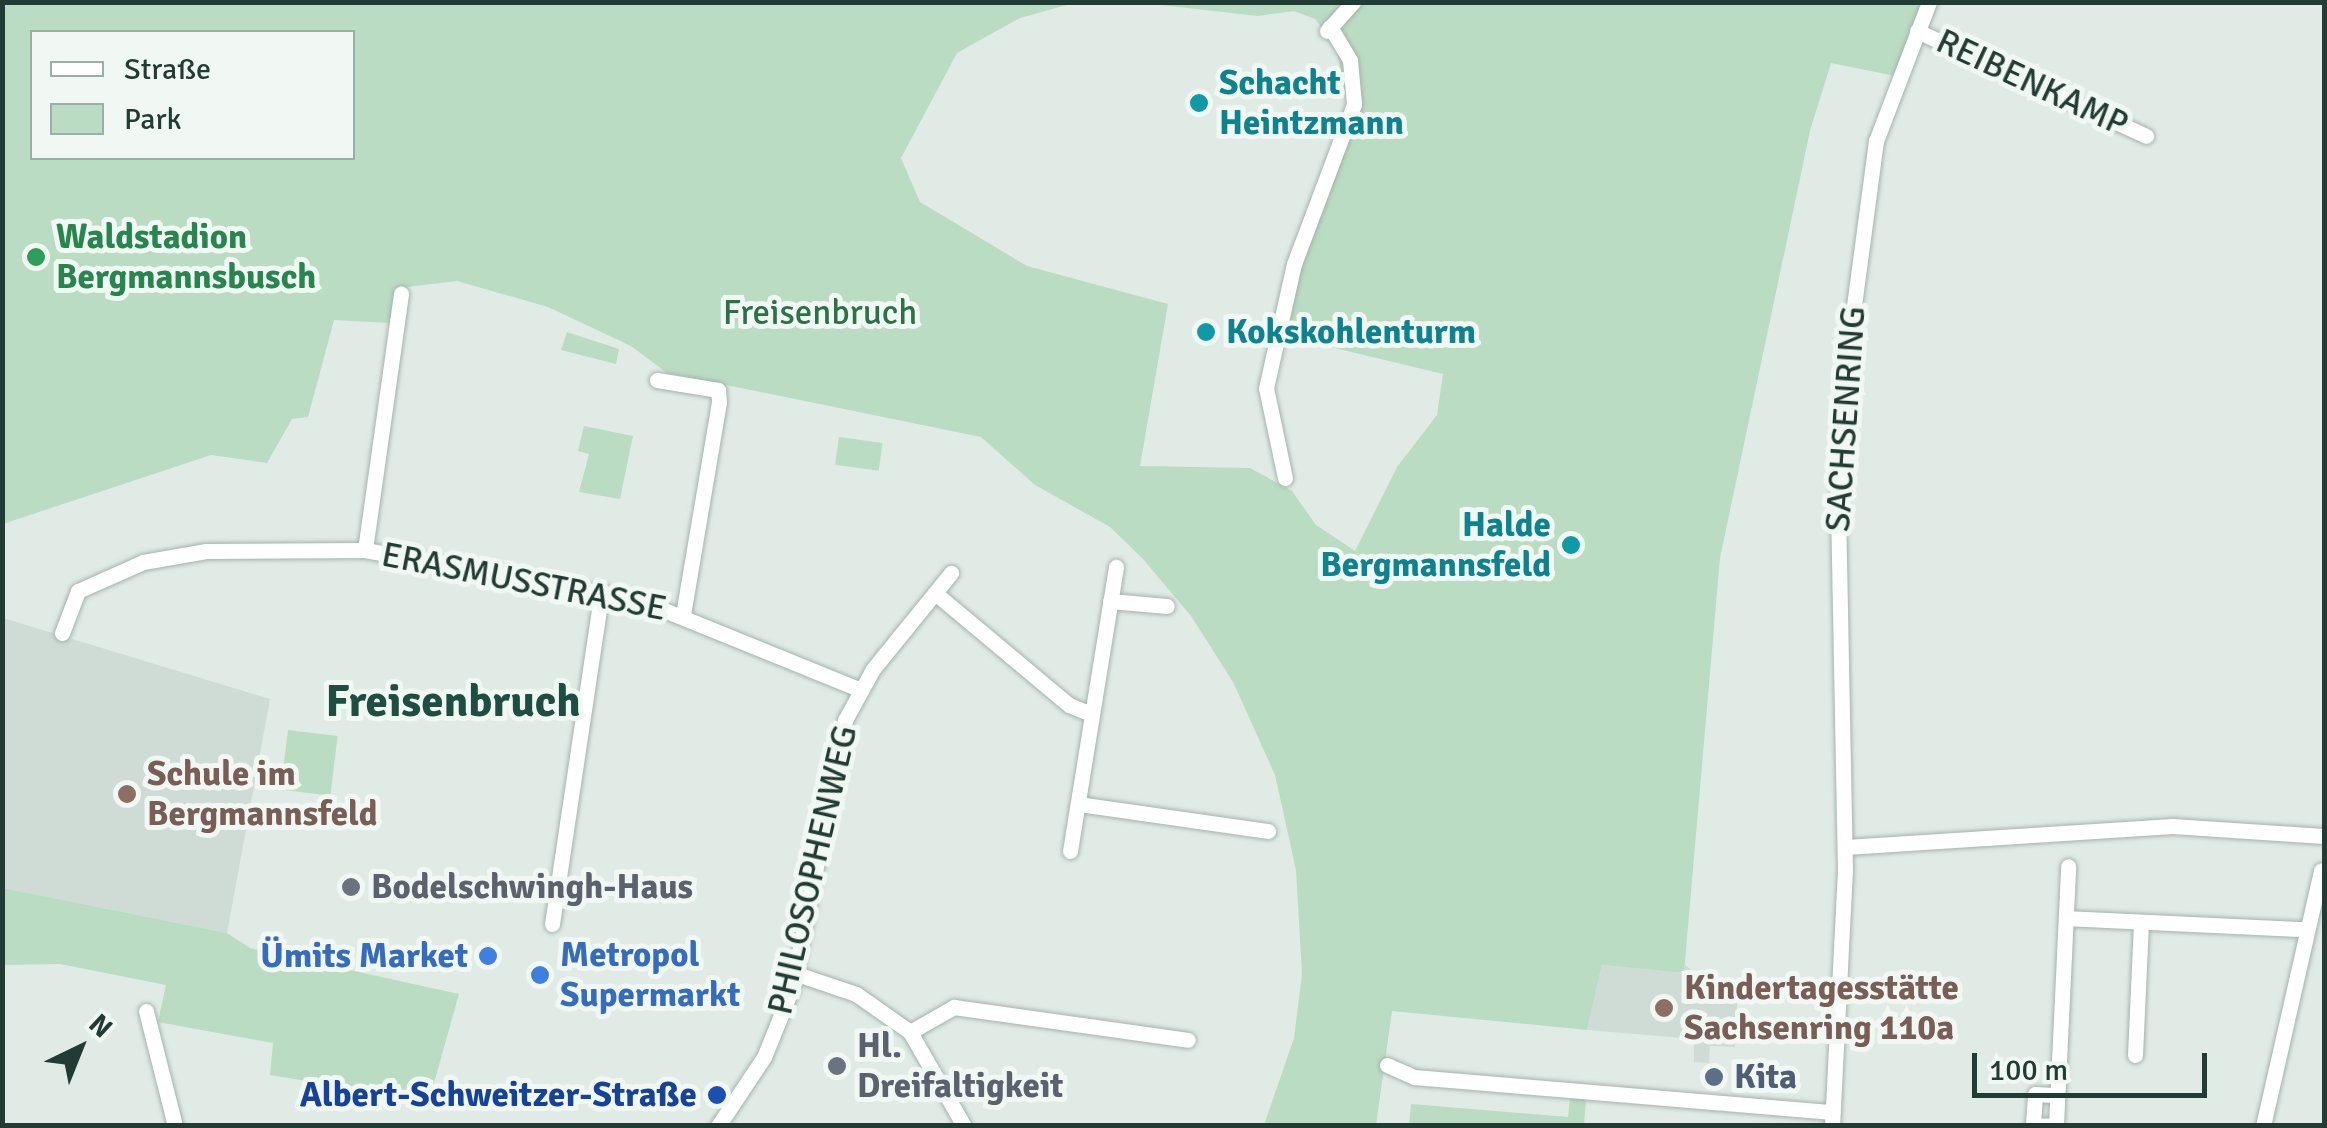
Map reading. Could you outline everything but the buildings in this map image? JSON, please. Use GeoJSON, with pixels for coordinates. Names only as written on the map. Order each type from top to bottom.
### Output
{"type":"FeatureCollection","features":[{"type":"Feature","properties":{"kind":"street"},"geometry":{"type":"LineString","coordinates":[[1285,478],[1266,388],[1294,264],[1354,104],[1350,60],[1328,30],[1353,2]]}},
{"type":"Feature","properties":{"kind":"street","name":"SACHSENRING"},"geometry":{"type":"LineString","coordinates":[[1387,1065],[1414,1077],[1832,1119],[1846,847],[1838,513],[1846,375],[1876,141],[1929,2]]}},
{"type":"Feature","properties":{"kind":"street","name":"REIBENKAMP"},"geometry":{"type":"LineString","coordinates":[[1917,31],[2146,136]]}},
{"type":"Feature","properties":{"kind":"street","name":"ERASMUSSTRASSE"},"geometry":{"type":"LineString","coordinates":[[365,550],[401,294]]}},
{"type":"Feature","properties":{"kind":"street","name":"ERASMUSSTRASSE"},"geometry":{"type":"LineString","coordinates":[[656,380],[718,390],[682,614]]}},
{"type":"Feature","properties":{"kind":"street","name":"ERASMUSSTRASSE"},"geometry":{"type":"LineString","coordinates":[[62,632],[78,591],[144,562],[206,551],[365,550],[602,591],[682,614],[859,690]]}},
{"type":"Feature","properties":{"kind":"street"},"geometry":{"type":"LineString","coordinates":[[1070,851],[1116,568]]}},
{"type":"Feature","properties":{"kind":"street","name":"PHILOSOPHENWEG"},"geometry":{"type":"LineString","coordinates":[[718,1126],[764,1058],[797,974],[836,749],[859,690],[952,572]]}},
{"type":"Feature","properties":{"kind":"street"},"geometry":{"type":"LineString","coordinates":[[552,924],[602,591]]}},
{"type":"Feature","properties":{"kind":"street"},"geometry":{"type":"LineString","coordinates":[[935,593],[1070,705],[1091,714]]}},
{"type":"Feature","properties":{"kind":"street"},"geometry":{"type":"LineString","coordinates":[[1110,601],[1167,606]]}},
{"type":"Feature","properties":{"kind":"street"},"geometry":{"type":"LineString","coordinates":[[1078,804],[1268,831]]}},
{"type":"Feature","properties":{"kind":"street"},"geometry":{"type":"LineString","coordinates":[[1846,847],[2172,826],[2324,836]]}},
{"type":"Feature","properties":{"kind":"street"},"geometry":{"type":"LineString","coordinates":[[2057,1095],[2035,1094],[2033,1125],[2058,1125],[2068,866]]}},
{"type":"Feature","properties":{"kind":"street"},"geometry":{"type":"LineString","coordinates":[[2262,1126],[2302,929],[2321,870]]}},
{"type":"Feature","properties":{"kind":"street"},"geometry":{"type":"LineString","coordinates":[[2066,918],[2302,929]]}},
{"type":"Feature","properties":{"kind":"street"},"geometry":{"type":"LineString","coordinates":[[2135,1056],[2141,922]]}},
{"type":"Feature","properties":{"kind":"street"},"geometry":{"type":"LineString","coordinates":[[797,974],[856,994],[910,1032],[964,1126]]}},
{"type":"Feature","properties":{"kind":"street"},"geometry":{"type":"LineString","coordinates":[[910,1032],[954,1007],[1188,1040]]}},
{"type":"Feature","properties":{"kind":"street"},"geometry":{"type":"LineString","coordinates":[[146,1011],[175,1126]]}},
{"type":"Feature","properties":{"kind":"shaded area","name":"Schule im Bergmannsfeld"},"geometry":{"type":"Polygon","coordinates":[[[3,618],[270,699],[227,933],[3,888],[3,618]]]}},
{"type":"Feature","properties":{"kind":"shaded area","name":"Kindertagesstätte Sachsenring 110a"},"geometry":{"type":"Polygon","coordinates":[[[1602,965],[1683,973],[1685,965],[1712,986],[1738,987],[1735,1047],[1710,1046],[1709,1063],[1694,1062],[1694,1039],[1587,1030],[1602,965]]]}},
{"type":"Feature","properties":{"kind":"green space"},"geometry":{"type":"Polygon","coordinates":[[[3,3],[1074,3],[1020,18],[957,53],[901,158],[920,202],[1027,266],[1168,304],[1140,466],[1250,468],[1292,491],[1316,525],[1355,551],[1397,467],[1437,415],[1443,374],[1268,332],[1347,104],[1336,46],[1315,19],[1294,11],[1257,16],[1144,3],[1926,3],[1895,76],[1831,63],[1810,131],[1720,558],[1684,973],[1602,965],[1587,1030],[1392,1011],[1376,1125],[1264,1125],[1294,1038],[1302,974],[1296,870],[1275,775],[1233,682],[1191,616],[1143,559],[1110,527],[1035,485],[981,437],[667,373],[631,346],[548,307],[457,281],[399,288],[389,323],[334,320],[308,417],[292,419],[267,463],[211,455],[3,524],[3,3]]]}},
{"type":"Feature","properties":{"kind":"green space"},"geometry":{"type":"Polygon","coordinates":[[[567,332],[619,349],[616,364],[561,350],[567,332]]]}},
{"type":"Feature","properties":{"kind":"green space"},"geometry":{"type":"Polygon","coordinates":[[[584,426],[633,436],[620,499],[579,492],[589,454],[578,451],[584,426]]]}},
{"type":"Feature","properties":{"kind":"green space"},"geometry":{"type":"Polygon","coordinates":[[[839,437],[883,443],[879,471],[835,465],[839,437]]]}},
{"type":"Feature","properties":{"kind":"green space"},"geometry":{"type":"Polygon","coordinates":[[[288,730],[338,736],[330,796],[281,790],[288,730]]]}},
{"type":"Feature","properties":{"kind":"green space"},"geometry":{"type":"Polygon","coordinates":[[[3,888],[227,933],[250,948],[459,994],[429,1101],[270,1075],[273,1043],[158,1022],[166,985],[60,964],[3,965],[3,888]]]}},
{"type":"Feature","properties":{"kind":"green space"},"geometry":{"type":"Polygon","coordinates":[[[1570,1098],[1586,1100],[1584,1125],[1409,1125],[1411,1104],[1568,1117],[1570,1098]]]}},
{"type":"Feature","properties":{"kind":"place","name":"Schacht Heintzmann"},"geometry":{"type":"Point","coordinates":[1199,103]}},
{"type":"Feature","properties":{"kind":"place","name":"Waldstadion Bergmannsbusch"},"geometry":{"type":"Point","coordinates":[36,257]}},
{"type":"Feature","properties":{"kind":"place","name":"Kokskohlenturm"},"geometry":{"type":"Point","coordinates":[1206,332]}},
{"type":"Feature","properties":{"kind":"place","name":"Halde Bergmannsfeld"},"geometry":{"type":"Point","coordinates":[1571,545]}},
{"type":"Feature","properties":{"kind":"place","name":"Schule im Bergmannsfeld"},"geometry":{"type":"Point","coordinates":[127,794]}},
{"type":"Feature","properties":{"kind":"place","name":"Bodelschwingh-Haus"},"geometry":{"type":"Point","coordinates":[351,887]}},
{"type":"Feature","properties":{"kind":"place","name":"Ümits Market"},"geometry":{"type":"Point","coordinates":[488,956]}},
{"type":"Feature","properties":{"kind":"place","name":"Metropol Supermarkt"},"geometry":{"type":"Point","coordinates":[540,975]}},
{"type":"Feature","properties":{"kind":"place","name":"Kindertagesstätte Sachsenring 110a"},"geometry":{"type":"Point","coordinates":[1664,1008]}},
{"type":"Feature","properties":{"kind":"place","name":"Hl. Dreifaltigkeit"},"geometry":{"type":"Point","coordinates":[837,1066]}},
{"type":"Feature","properties":{"kind":"place","name":"Kita"},"geometry":{"type":"Point","coordinates":[1714,1077]}},
{"type":"Feature","properties":{"kind":"place","name":"Albert-Schweitzer-Straße"},"geometry":{"type":"Point","coordinates":[717,1095]}},
{"type":"Feature","properties":{"kind":"district","name":"Freisenbruch"},"geometry":{"type":"Point","coordinates":[453,702]}}]}
